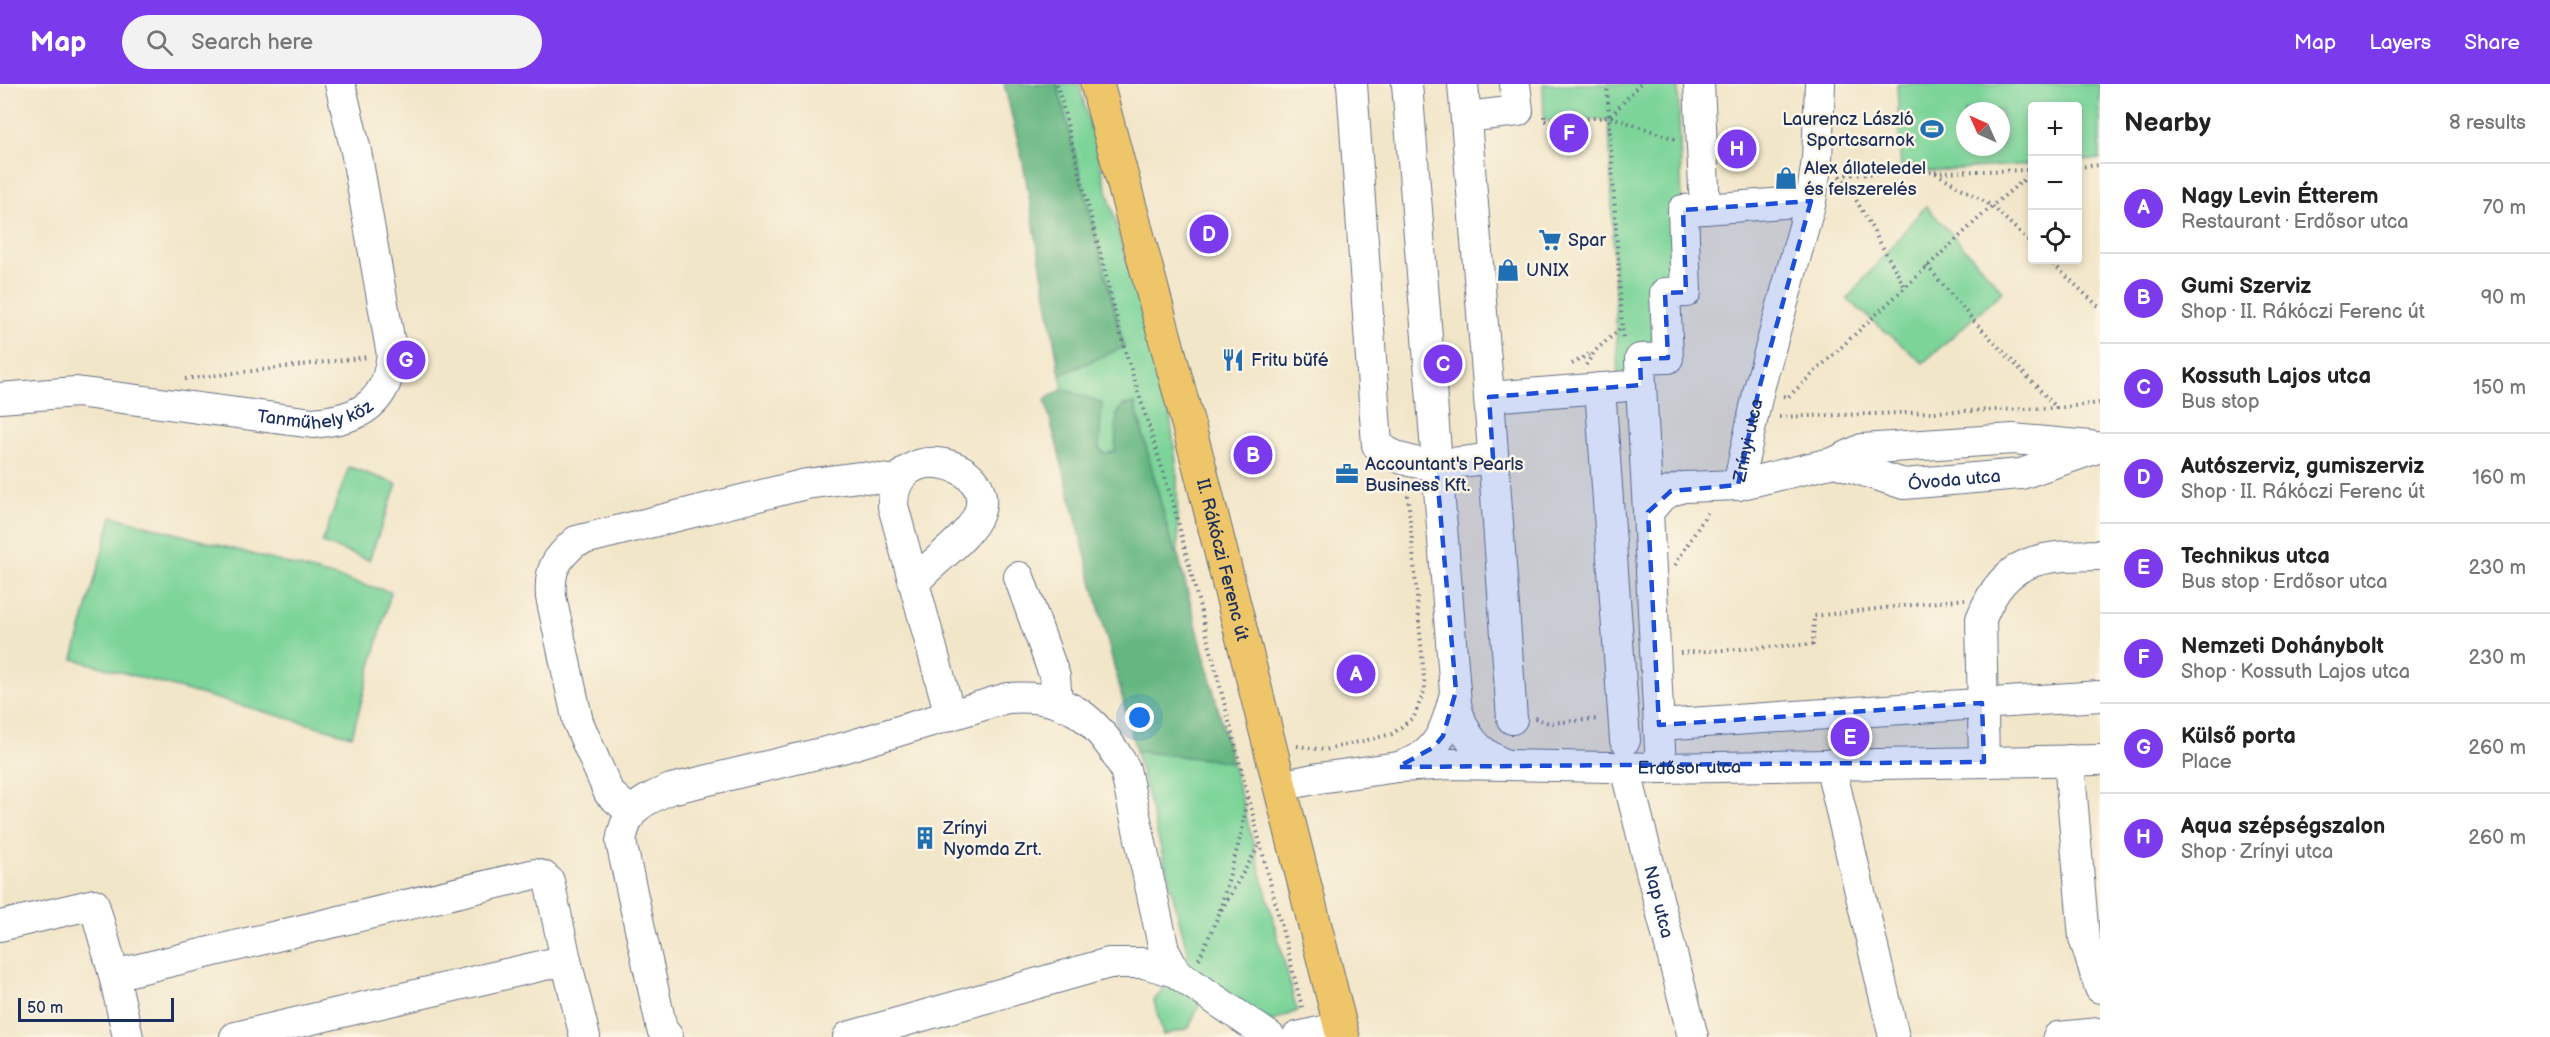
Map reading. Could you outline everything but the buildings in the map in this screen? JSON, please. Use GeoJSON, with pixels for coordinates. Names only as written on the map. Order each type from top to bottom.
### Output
{"type":"FeatureCollection","features":[{"type":"Feature","properties":{"kind":"main road","name":"II. Rákóczi Ferenc út"},"geometry":{"type":"LineString","coordinates":[[1097,84],[1201,472],[1341,1032]]}},
{"type":"Feature","properties":{"kind":"street","name":"Tanműhely köz"},"geometry":{"type":"LineString","coordinates":[[0,398],[76,392],[313,423],[344,419],[368,408],[385,386],[392,355],[356,151],[339,84]]}},
{"type":"Feature","properties":{"kind":"street"},"geometry":{"type":"LineString","coordinates":[[1352,84],[1377,445],[1390,456],[1406,462],[1436,464],[1493,458]]}},
{"type":"Feature","properties":{"kind":"street"},"geometry":{"type":"LineString","coordinates":[[1407,84],[1436,464],[1459,717],[1466,733],[1482,752],[1504,764]]}},
{"type":"Feature","properties":{"kind":"street"},"geometry":{"type":"LineString","coordinates":[[1463,84],[1489,397],[1512,719]]}},
{"type":"Feature","properties":{"kind":"street"},"geometry":{"type":"LineString","coordinates":[[1466,117],[1518,111],[1515,84]]}},
{"type":"Feature","properties":{"kind":"street"},"geometry":{"type":"LineString","coordinates":[[1699,84],[1705,209]]}},
{"type":"Feature","properties":{"kind":"street","name":"Zrínyi utca"},"geometry":{"type":"LineString","coordinates":[[1648,512],[1660,498],[1671,491],[1684,487],[1732,484],[1811,201],[1817,160],[1820,84]]}},
{"type":"Feature","properties":{"kind":"street"},"geometry":{"type":"LineString","coordinates":[[1661,768],[1648,512],[1622,386],[1640,359],[1668,358],[1665,293],[1686,292],[1683,210],[1811,201]]}},
{"type":"Feature","properties":{"kind":"street"},"geometry":{"type":"LineString","coordinates":[[1489,397],[1566,378],[1622,386]]}},
{"type":"Feature","properties":{"kind":"street","name":"Nap utca"},"geometry":{"type":"LineString","coordinates":[[1622,386],[1624,741],[1693,1037]]}},
{"type":"Feature","properties":{"kind":"street","name":"Óvoda utca"},"geometry":{"type":"LineString","coordinates":[[1732,484],[1835,462],[1904,484],[2021,474],[2100,447]]}},
{"type":"Feature","properties":{"kind":"street"},"geometry":{"type":"LineString","coordinates":[[914,583],[972,525],[980,511],[979,493],[972,479],[959,467],[941,462],[922,464],[898,481],[893,494],[893,507],[950,715]]}},
{"type":"Feature","properties":{"kind":"street"},"geometry":{"type":"LineString","coordinates":[[631,812],[609,793],[578,722],[551,597],[550,577],[559,556],[576,541],[806,484],[859,477],[898,481]]}},
{"type":"Feature","properties":{"kind":"street"},"geometry":{"type":"LineString","coordinates":[[1984,762],[1981,619],[1993,596],[2016,570],[2033,560],[2053,556],[2100,555]]}},
{"type":"Feature","properties":{"kind":"street"},"geometry":{"type":"LineString","coordinates":[[1019,577],[1055,677],[1058,701]]}},
{"type":"Feature","properties":{"kind":"street"},"geometry":{"type":"LineString","coordinates":[[1398,767],[1424,756],[1439,741],[1450,717],[1456,691]]}},
{"type":"Feature","properties":{"kind":"street"},"geometry":{"type":"LineString","coordinates":[[668,1037],[662,1029],[621,842],[624,826],[631,812],[648,798],[671,789],[846,747],[1008,698],[1033,696],[1058,701],[1081,715],[1100,731],[1114,750],[1125,769],[1164,950],[1182,977]]}},
{"type":"Feature","properties":{"kind":"street"},"geometry":{"type":"LineString","coordinates":[[1659,725],[2100,696]]}},
{"type":"Feature","properties":{"kind":"street","name":"Erdősor utca"},"geometry":{"type":"LineString","coordinates":[[1280,786],[1398,767],[1504,764],[1624,741],[1661,768],[2100,760]]}},
{"type":"Feature","properties":{"kind":"street"},"geometry":{"type":"LineString","coordinates":[[2069,760],[2084,938],[2100,988]]}},
{"type":"Feature","properties":{"kind":"street"},"geometry":{"type":"LineString","coordinates":[[1830,764],[1894,1037]]}},
{"type":"Feature","properties":{"kind":"street"},"geometry":{"type":"LineString","coordinates":[[114,975],[535,874],[549,881],[585,1037]]}},
{"type":"Feature","properties":{"kind":"street"},"geometry":{"type":"LineString","coordinates":[[0,926],[94,904],[128,1037]]}},
{"type":"Feature","properties":{"kind":"street"},"geometry":{"type":"LineString","coordinates":[[236,1037],[566,960]]}},
{"type":"Feature","properties":{"kind":"street"},"geometry":{"type":"LineString","coordinates":[[848,1037],[1108,963],[1144,963],[1182,977],[1270,1037]]}},
{"type":"Feature","properties":{"kind":"street"},"geometry":{"type":"LineString","coordinates":[[1303,1036],[1341,1032]]}},
{"type":"Feature","properties":{"kind":"street"},"geometry":{"type":"LineString","coordinates":[[2058,1037],[2100,1033]]}},
{"type":"Feature","properties":{"kind":"path"},"geometry":{"type":"LineString","coordinates":[[1057,84],[1124,347],[1174,506],[1248,788],[1303,1036]]}},
{"type":"Feature","properties":{"kind":"path"},"geometry":{"type":"LineString","coordinates":[[1607,84],[1611,117],[1622,326],[1622,386]]}},
{"type":"Feature","properties":{"kind":"path"},"geometry":{"type":"LineString","coordinates":[[1611,117],[1640,84]]}},
{"type":"Feature","properties":{"kind":"path"},"geometry":{"type":"LineString","coordinates":[[1544,120],[1611,117],[1702,148]]}},
{"type":"Feature","properties":{"kind":"path"},"geometry":{"type":"LineString","coordinates":[[2082,167],[2100,165]]}},
{"type":"Feature","properties":{"kind":"path"},"geometry":{"type":"LineString","coordinates":[[1905,286],[1846,182],[1839,175],[2028,171]]}},
{"type":"Feature","properties":{"kind":"path"},"geometry":{"type":"LineString","coordinates":[[1934,172],[1992,206],[2028,240]]}},
{"type":"Feature","properties":{"kind":"path"},"geometry":{"type":"LineString","coordinates":[[2028,174],[1905,286],[1788,397],[1778,417],[2057,408],[2100,403]]}},
{"type":"Feature","properties":{"kind":"path"},"geometry":{"type":"LineString","coordinates":[[2053,264],[2100,308]]}},
{"type":"Feature","properties":{"kind":"path"},"geometry":{"type":"LineString","coordinates":[[1927,266],[1972,319],[2057,408]]}},
{"type":"Feature","properties":{"kind":"path"},"geometry":{"type":"LineString","coordinates":[[1566,378],[1622,326]]}},
{"type":"Feature","properties":{"kind":"path"},"geometry":{"type":"LineString","coordinates":[[1566,378],[1574,364],[1595,351]]}},
{"type":"Feature","properties":{"kind":"path"},"geometry":{"type":"LineString","coordinates":[[181,380],[392,355]]}},
{"type":"Feature","properties":{"kind":"path"},"geometry":{"type":"LineString","coordinates":[[1759,390],[1788,397]]}},
{"type":"Feature","properties":{"kind":"path"},"geometry":{"type":"LineString","coordinates":[[1271,754],[1298,746],[1325,750],[1392,734],[1414,717],[1420,705],[1425,689],[1406,462]]}},
{"type":"Feature","properties":{"kind":"path"},"geometry":{"type":"LineString","coordinates":[[1650,569],[1673,569],[1732,484]]}},
{"type":"Feature","properties":{"kind":"path"},"geometry":{"type":"LineString","coordinates":[[1655,655],[1813,644],[1814,616],[1993,596]]}},
{"type":"Feature","properties":{"kind":"path"},"geometry":{"type":"LineString","coordinates":[[1512,719],[1534,718],[1624,741]]}},
{"type":"Feature","properties":{"kind":"path"},"geometry":{"type":"LineString","coordinates":[[1219,914],[1247,809],[1248,788]]}},
{"type":"Feature","properties":{"kind":"path"},"geometry":{"type":"LineString","coordinates":[[1182,977],[1261,843]]}},
{"type":"Feature","properties":{"kind":"highlighted area"},"geometry":{"type":"Polygon","coordinates":[[[1811,201],[1759,389],[1738,485],[1671,491],[1648,512],[1659,725],[1982,703],[1984,762],[1398,767],[1434,747],[1443,736],[1456,691],[1436,464],[1493,458],[1489,397],[1641,385],[1640,359],[1668,358],[1665,293],[1686,292],[1683,210],[1811,201]]]}},
{"type":"Feature","properties":{"kind":"green space"},"geometry":{"type":"Polygon","coordinates":[[[1004,84],[1057,84],[1124,347],[1060,375],[1023,162],[1004,84]]]}},
{"type":"Feature","properties":{"kind":"green space"},"geometry":{"type":"Polygon","coordinates":[[[1057,84],[1079,84],[1120,239],[1169,407],[1177,470],[1178,555],[1117,440],[1115,451],[1105,454],[1099,448],[1101,403],[1063,389],[1060,375],[1124,346],[1057,84]]]}},
{"type":"Feature","properties":{"kind":"green space"},"geometry":{"type":"Polygon","coordinates":[[[1543,84],[1678,84],[1682,203],[1676,286],[1663,352],[1636,380],[1618,381],[1609,120],[1544,121],[1543,84]]]}},
{"type":"Feature","properties":{"kind":"green space","name":"Laurencz László Sportcsarnok"},"geometry":{"type":"Polygon","coordinates":[[[1897,84],[2100,84],[2100,159],[2082,161],[2082,102],[2028,102],[2028,164],[1901,173],[1897,84]]]}},
{"type":"Feature","properties":{"kind":"green space"},"geometry":{"type":"Polygon","coordinates":[[[1926,206],[2003,291],[1923,363],[1847,299],[1926,206]]]}},
{"type":"Feature","properties":{"kind":"green space"},"geometry":{"type":"Polygon","coordinates":[[[1063,389],[1102,403],[1099,448],[1105,454],[1115,451],[1117,415],[1123,405],[1135,404],[1171,542],[1178,555],[1232,762],[1136,751],[1045,399],[1063,389]]]}},
{"type":"Feature","properties":{"kind":"green space"},"geometry":{"type":"Polygon","coordinates":[[[349,467],[397,484],[369,560],[322,543],[349,467]]]}},
{"type":"Feature","properties":{"kind":"green space"},"geometry":{"type":"Polygon","coordinates":[[[112,516],[391,592],[352,736],[73,659],[112,516]]]}},
{"type":"Feature","properties":{"kind":"green space"},"geometry":{"type":"Polygon","coordinates":[[[1136,751],[1232,762],[1297,1011],[1273,1021],[1201,1000],[1189,1028],[1163,1035],[1154,1001],[1188,954],[1136,751]]]}},
{"type":"Feature","properties":{"kind":"place","name":"Laurencz László Sportcsarnok"},"geometry":{"type":"Point","coordinates":[1932,129]}},
{"type":"Feature","properties":{"kind":"place","name":"Nemzeti Dohánybolt"},"geometry":{"type":"Point","coordinates":[1569,133]}},
{"type":"Feature","properties":{"kind":"place","name":"Aqua szépségszalon"},"geometry":{"type":"Point","coordinates":[1737,149]}},
{"type":"Feature","properties":{"kind":"place","name":"Alex állateledel és felszerelés"},"geometry":{"type":"Point","coordinates":[1786,178]}},
{"type":"Feature","properties":{"kind":"place","name":"Autószerviz, gumiszerviz"},"geometry":{"type":"Point","coordinates":[1209,234]}},
{"type":"Feature","properties":{"kind":"place","name":"Spar"},"geometry":{"type":"Point","coordinates":[1550,240]}},
{"type":"Feature","properties":{"kind":"place","name":"UNIX"},"geometry":{"type":"Point","coordinates":[1508,270]}},
{"type":"Feature","properties":{"kind":"place","name":"Külső porta"},"geometry":{"type":"Point","coordinates":[406,360]}},
{"type":"Feature","properties":{"kind":"place","name":"Fritu büfé"},"geometry":{"type":"Point","coordinates":[1233,360]}},
{"type":"Feature","properties":{"kind":"place","name":"Kossuth Lajos utca"},"geometry":{"type":"Point","coordinates":[1443,364]}},
{"type":"Feature","properties":{"kind":"place","name":"Gumi Szerviz"},"geometry":{"type":"Point","coordinates":[1253,455]}},
{"type":"Feature","properties":{"kind":"place","name":"Accountant's Pearls Business Kft."},"geometry":{"type":"Point","coordinates":[1347,474]}},
{"type":"Feature","properties":{"kind":"place","name":"Nagy Levin Étterem"},"geometry":{"type":"Point","coordinates":[1356,674]}},
{"type":"Feature","properties":{"kind":"place","name":"Technikus utca"},"geometry":{"type":"Point","coordinates":[1850,737]}},
{"type":"Feature","properties":{"kind":"place","name":"Zrínyi Nyomda Zrt."},"geometry":{"type":"Point","coordinates":[925,838]}}]}
